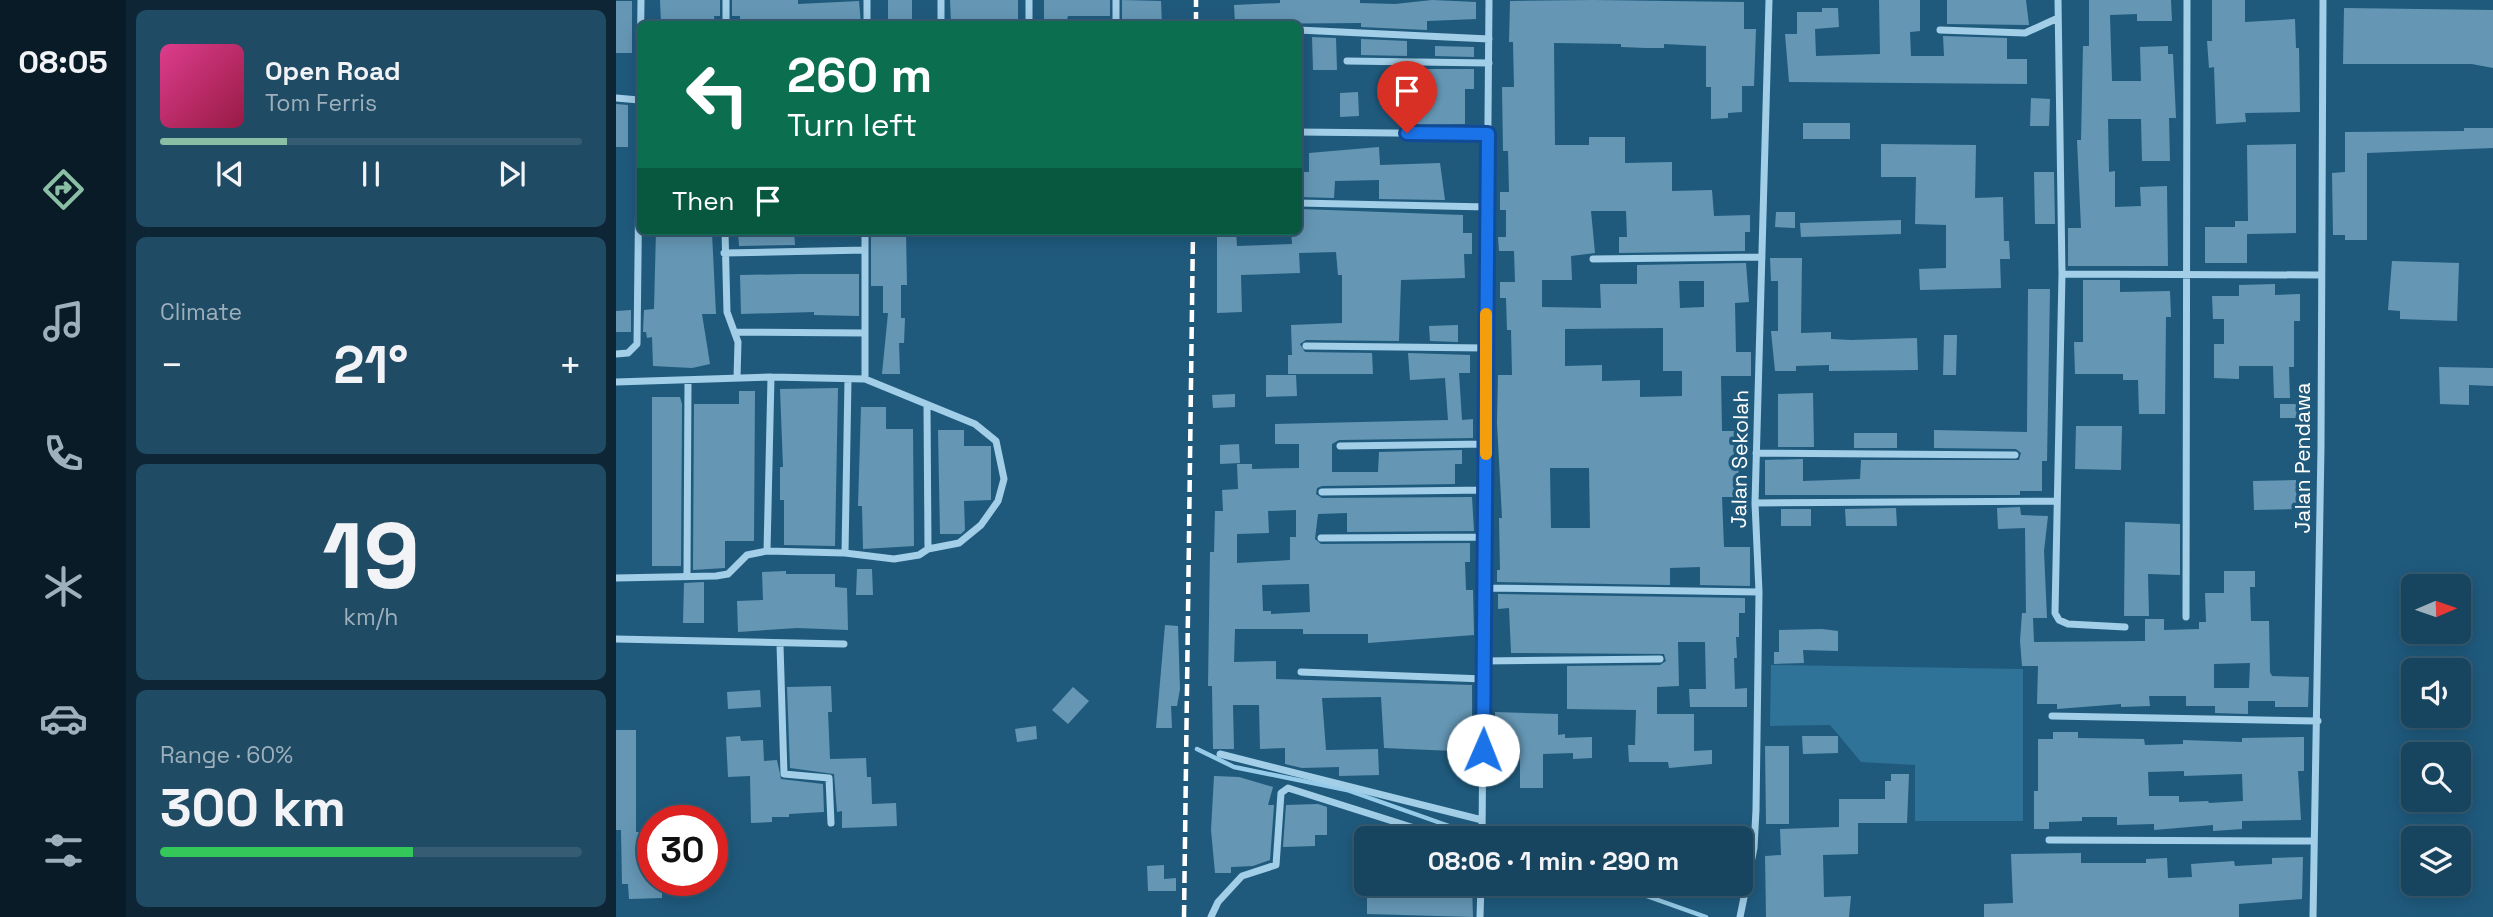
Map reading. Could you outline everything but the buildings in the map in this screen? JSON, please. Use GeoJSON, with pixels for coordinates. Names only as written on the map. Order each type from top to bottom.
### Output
{"type":"FeatureCollection","features":[{"type":"Feature","properties":{"kind":"street"},"geometry":{"type":"LineString","coordinates":[[641,0],[641,21]]}},
{"type":"Feature","properties":{"kind":"street"},"geometry":{"type":"LineString","coordinates":[[726,0],[726,21]]}},
{"type":"Feature","properties":{"kind":"street"},"geometry":{"type":"LineString","coordinates":[[867,0],[867,21]]}},
{"type":"Feature","properties":{"kind":"street"},"geometry":{"type":"LineString","coordinates":[[941,0],[941,21]]}},
{"type":"Feature","properties":{"kind":"street"},"geometry":{"type":"LineString","coordinates":[[1029,0],[1029,21]]}},
{"type":"Feature","properties":{"kind":"street"},"geometry":{"type":"LineString","coordinates":[[1116,0],[1116,21]]}},
{"type":"Feature","properties":{"kind":"street"},"geometry":{"type":"LineString","coordinates":[[1220,754],[1482,824],[1483,588],[1487,490],[1489,0]]}},
{"type":"Feature","properties":{"kind":"street","name":"Jalan Sekolah"},"geometry":{"type":"LineString","coordinates":[[1740,917],[1754,848],[1759,592],[1755,503],[1769,0]]}},
{"type":"Feature","properties":{"kind":"street"},"geometry":{"type":"LineString","coordinates":[[2058,0],[2062,274],[2054,594],[2059,620],[2068,624],[2125,627]]}},
{"type":"Feature","properties":{"kind":"street"},"geometry":{"type":"LineString","coordinates":[[2186,617],[2188,0]]}},
{"type":"Feature","properties":{"kind":"street","name":"Jalan Pendawa"},"geometry":{"type":"LineString","coordinates":[[2313,917],[2321,447],[2323,0]]}},
{"type":"Feature","properties":{"kind":"street"},"geometry":{"type":"LineString","coordinates":[[1940,30],[2025,33],[2058,18]]}},
{"type":"Feature","properties":{"kind":"street"},"geometry":{"type":"LineString","coordinates":[[1302,30],[1489,39]]}},
{"type":"Feature","properties":{"kind":"street"},"geometry":{"type":"LineString","coordinates":[[1347,61],[1489,63]]}},
{"type":"Feature","properties":{"kind":"street"},"geometry":{"type":"LineString","coordinates":[[616,99],[637,100]]}},
{"type":"Feature","properties":{"kind":"street"},"geometry":{"type":"LineString","coordinates":[[1302,132],[1488,134]]}},
{"type":"Feature","properties":{"kind":"street"},"geometry":{"type":"LineString","coordinates":[[616,354],[634,350],[637,200]]}},
{"type":"Feature","properties":{"kind":"street"},"geometry":{"type":"LineString","coordinates":[[1302,203],[1488,207]]}},
{"type":"Feature","properties":{"kind":"street"},"geometry":{"type":"LineString","coordinates":[[724,235],[727,312],[736,332],[737,378]]}},
{"type":"Feature","properties":{"kind":"street"},"geometry":{"type":"LineString","coordinates":[[864,379],[865,235]]}},
{"type":"Feature","properties":{"kind":"street"},"geometry":{"type":"LineString","coordinates":[[724,253],[865,250]]}},
{"type":"Feature","properties":{"kind":"street"},"geometry":{"type":"LineString","coordinates":[[1593,258],[1762,257]]}},
{"type":"Feature","properties":{"kind":"street"},"geometry":{"type":"LineString","coordinates":[[2062,274],[2320,275]]}},
{"type":"Feature","properties":{"kind":"street"},"geometry":{"type":"LineString","coordinates":[[736,332],[865,333]]}},
{"type":"Feature","properties":{"kind":"street"},"geometry":{"type":"LineString","coordinates":[[1306,346],[1486,348]]}},
{"type":"Feature","properties":{"kind":"street"},"geometry":{"type":"LineString","coordinates":[[767,551],[771,377]]}},
{"type":"Feature","properties":{"kind":"street"},"geometry":{"type":"LineString","coordinates":[[616,382],[771,377],[864,379],[989,432],[999,448],[1004,478],[998,501],[971,534],[946,547],[928,549],[919,555],[894,559],[845,553],[767,551],[741,559],[728,574],[616,578]]}},
{"type":"Feature","properties":{"kind":"street"},"geometry":{"type":"LineString","coordinates":[[845,553],[848,379]]}},
{"type":"Feature","properties":{"kind":"street"},"geometry":{"type":"LineString","coordinates":[[687,576],[688,381]]}},
{"type":"Feature","properties":{"kind":"street"},"geometry":{"type":"LineString","coordinates":[[926,405],[928,549]]}},
{"type":"Feature","properties":{"kind":"street"},"geometry":{"type":"LineString","coordinates":[[1340,446],[1486,443]]}},
{"type":"Feature","properties":{"kind":"street"},"geometry":{"type":"LineString","coordinates":[[1756,453],[2015,455]]}},
{"type":"Feature","properties":{"kind":"street"},"geometry":{"type":"LineString","coordinates":[[1322,492],[1487,490]]}},
{"type":"Feature","properties":{"kind":"street"},"geometry":{"type":"LineString","coordinates":[[1755,503],[2057,501]]}},
{"type":"Feature","properties":{"kind":"street"},"geometry":{"type":"LineString","coordinates":[[1321,538],[1486,537]]}},
{"type":"Feature","properties":{"kind":"street"},"geometry":{"type":"LineString","coordinates":[[1483,588],[1759,592]]}},
{"type":"Feature","properties":{"kind":"street"},"geometry":{"type":"LineString","coordinates":[[616,639],[680,639],[780,645],[844,644]]}},
{"type":"Feature","properties":{"kind":"street"},"geometry":{"type":"LineString","coordinates":[[780,645],[784,774],[829,778],[831,823]]}},
{"type":"Feature","properties":{"kind":"street"},"geometry":{"type":"LineString","coordinates":[[1483,662],[1660,659]]}},
{"type":"Feature","properties":{"kind":"street"},"geometry":{"type":"LineString","coordinates":[[1301,671],[1484,679]]}},
{"type":"Feature","properties":{"kind":"street"},"geometry":{"type":"LineString","coordinates":[[2052,716],[2318,721]]}},
{"type":"Feature","properties":{"kind":"street"},"geometry":{"type":"LineString","coordinates":[[1211,917],[1218,902],[1242,876],[1276,865],[1281,793],[1288,788],[1408,826]]}},
{"type":"Feature","properties":{"kind":"street"},"geometry":{"type":"LineString","coordinates":[[2049,840],[2314,841]]}},
{"type":"Feature","properties":{"kind":"street"},"geometry":{"type":"LineString","coordinates":[[1480,917],[1481,896]]}},
{"type":"Feature","properties":{"kind":"shaded area"},"geometry":{"type":"Polygon","coordinates":[[[1771,665],[2023,669],[2023,821],[1915,821],[1915,765],[1861,762],[1830,725],[1770,726],[1771,665]]]}},
{"type":"Feature","properties":{"kind":"waterway"},"geometry":{"type":"LineString","coordinates":[[1197,749],[1234,767],[1347,790],[1449,826]]}},
{"type":"Feature","properties":{"kind":"waterway"},"geometry":{"type":"LineString","coordinates":[[1647,896],[1706,917]]}},
{"type":"Feature","properties":{"kind":"railway"},"geometry":{"type":"LineString","coordinates":[[1196,0],[1196,21]]}},
{"type":"Feature","properties":{"kind":"railway"},"geometry":{"type":"LineString","coordinates":[[1184,917],[1193,235]]}},
{"type":"Feature","properties":{"kind":"slow traffic"},"geometry":{"type":"LineString","coordinates":[[1486,314],[1486,454]]}},
{"type":"Feature","properties":{"kind":"route"},"geometry":{"type":"LineString","coordinates":[[1407,133],[1488,134],[1483,750]]}}]}
